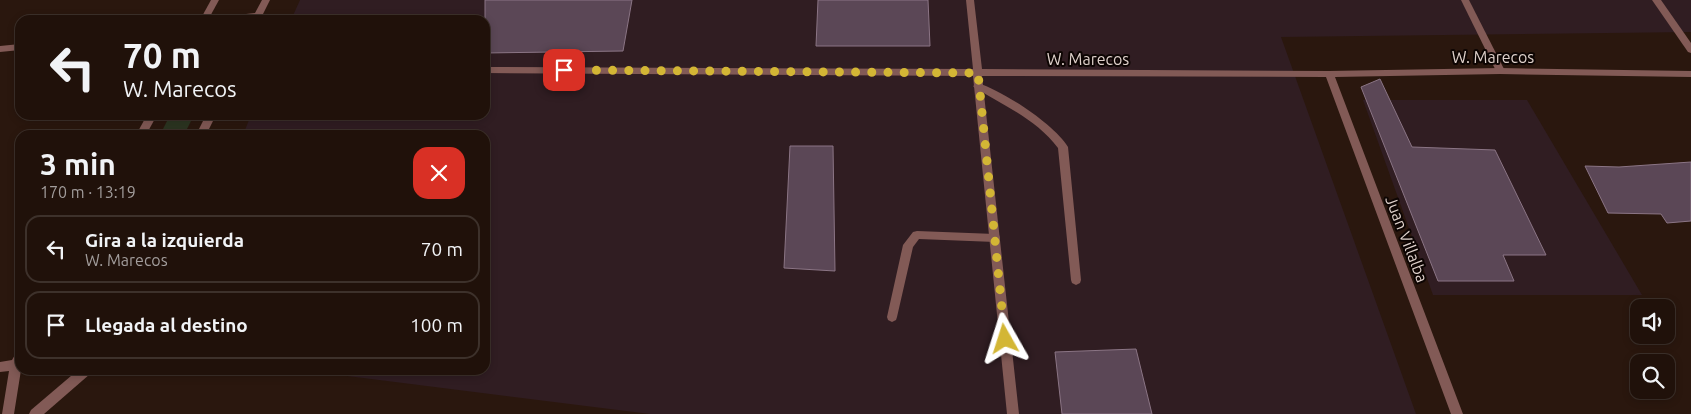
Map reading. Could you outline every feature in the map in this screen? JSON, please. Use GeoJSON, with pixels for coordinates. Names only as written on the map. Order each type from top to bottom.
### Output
{"type":"FeatureCollection","features":[{"type":"Feature","properties":{"kind":"street"},"geometry":{"type":"LineString","coordinates":[[207,15],[215,0]]}},
{"type":"Feature","properties":{"kind":"street"},"geometry":{"type":"LineString","coordinates":[[258,15],[266,0]]}},
{"type":"Feature","properties":{"kind":"street"},"geometry":{"type":"LineString","coordinates":[[970,0],[1013,414]]}},
{"type":"Feature","properties":{"kind":"street"},"geometry":{"type":"LineString","coordinates":[[1465,0],[1500,71]]}},
{"type":"Feature","properties":{"kind":"street"},"geometry":{"type":"LineString","coordinates":[[1656,0],[1691,50]]}},
{"type":"Feature","properties":{"kind":"street"},"geometry":{"type":"LineString","coordinates":[[0,49],[15,48]]}},
{"type":"Feature","properties":{"kind":"street","name":"W. Marecos"},"geometry":{"type":"LineString","coordinates":[[490,70],[1329,74],[1500,71],[1691,74]]}},
{"type":"Feature","properties":{"kind":"street","name":"Juan Villalba"},"geometry":{"type":"LineString","coordinates":[[1329,74],[1457,414]]}},
{"type":"Feature","properties":{"kind":"street"},"geometry":{"type":"LineString","coordinates":[[978,86],[1044,126],[1055,135],[1063,147],[1076,280]]}},
{"type":"Feature","properties":{"kind":"street"},"geometry":{"type":"LineString","coordinates":[[892,317],[908,245],[917,235],[995,238]]}},
{"type":"Feature","properties":{"kind":"street"},"geometry":{"type":"LineString","coordinates":[[0,366],[15,363]]}},
{"type":"Feature","properties":{"kind":"street"},"geometry":{"type":"LineString","coordinates":[[8,414],[16,375]]}},
{"type":"Feature","properties":{"kind":"street"},"geometry":{"type":"LineString","coordinates":[[35,414],[80,375]]}},
{"type":"Feature","properties":{"kind":"shaded area"},"geometry":{"type":"Polygon","coordinates":[[[300,0],[1691,0],[1691,32],[1281,37],[1416,414],[650,414],[340,375],[490,375],[490,130],[245,130],[249,120],[490,120],[490,15],[293,15],[300,0]]]}},
{"type":"Feature","properties":{"kind":"shaded area"},"geometry":{"type":"Polygon","coordinates":[[[1363,100],[1527,100],[1642,295],[1433,295],[1363,100]]]}},
{"type":"Feature","properties":{"kind":"green space"},"geometry":{"type":"Polygon","coordinates":[[[168,120],[192,120],[186,130],[162,130],[168,120]]]}},
{"type":"Feature","properties":{"kind":"building"},"geometry":{"type":"Polygon","coordinates":[[[485,0],[632,0],[623,51],[490,53],[490,15],[485,15],[485,0]]]}},
{"type":"Feature","properties":{"kind":"building"},"geometry":{"type":"Polygon","coordinates":[[[818,0],[928,0],[930,46],[816,46],[818,0]]]}},
{"type":"Feature","properties":{"kind":"building"},"geometry":{"type":"Polygon","coordinates":[[[1380,79],[1412,147],[1495,150],[1546,255],[1503,255],[1514,281],[1438,281],[1361,87],[1380,79]]]}},
{"type":"Feature","properties":{"kind":"building"},"geometry":{"type":"Polygon","coordinates":[[[790,146],[833,146],[835,271],[784,268],[790,146]]]}},
{"type":"Feature","properties":{"kind":"building"},"geometry":{"type":"Polygon","coordinates":[[[1691,162],[1691,221],[1667,223],[1661,214],[1608,213],[1585,166],[1619,167],[1691,162]]]}},
{"type":"Feature","properties":{"kind":"building"},"geometry":{"type":"Polygon","coordinates":[[[1136,349],[1152,414],[1062,414],[1055,352],[1136,349]]]}},
{"type":"Feature","properties":{"kind":"route"},"geometry":{"type":"LineString","coordinates":[[564,70],[978,73],[1005,339]]}}]}
